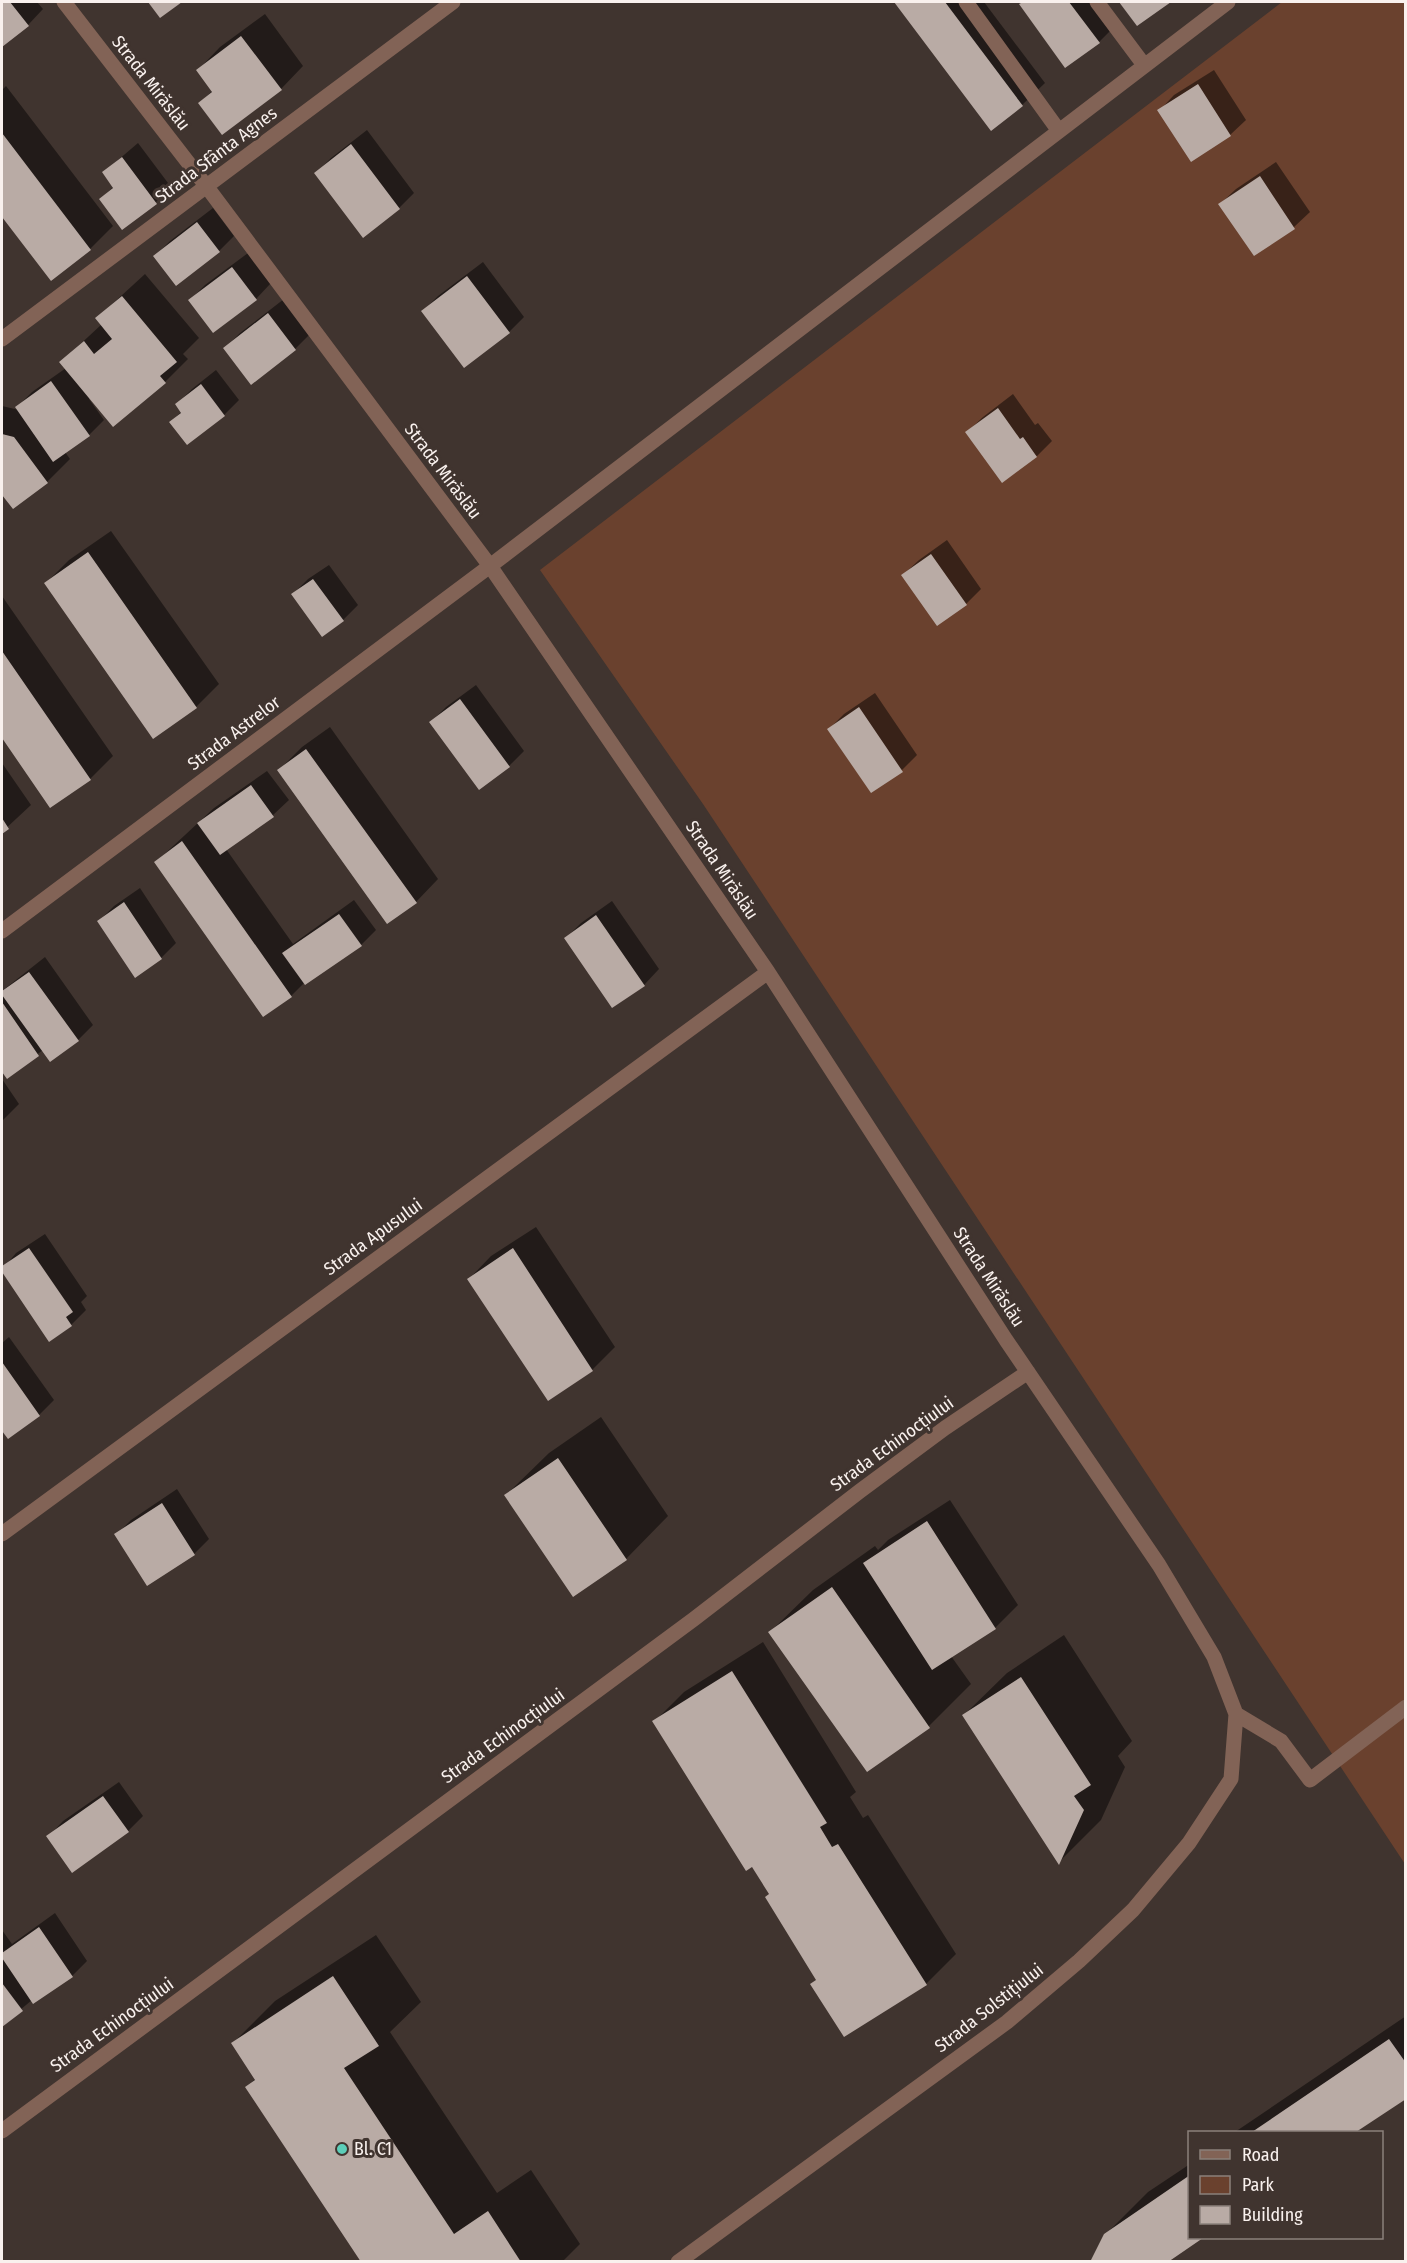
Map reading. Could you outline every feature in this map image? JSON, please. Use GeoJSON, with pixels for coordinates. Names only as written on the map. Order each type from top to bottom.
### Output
{"type":"FeatureCollection","features":[{"type":"Feature","properties":{"kind":"street","name":"Strada Mirăslău"},"geometry":{"type":"LineString","coordinates":[[64,2],[207,187],[490,566],[768,972],[1028,1372],[1159,1565],[1214,1657],[1236,1714]]}},
{"type":"Feature","properties":{"kind":"street","name":"Strada Sfânta Agnes"},"geometry":{"type":"LineString","coordinates":[[2,339],[453,2]]}},
{"type":"Feature","properties":{"kind":"street"},"geometry":{"type":"LineString","coordinates":[[966,2],[1059,131]]}},
{"type":"Feature","properties":{"kind":"street"},"geometry":{"type":"LineString","coordinates":[[1097,2],[1144,65]]}},
{"type":"Feature","properties":{"kind":"street","name":"Strada Astrelor"},"geometry":{"type":"LineString","coordinates":[[2,931],[490,566],[1228,2]]}},
{"type":"Feature","properties":{"kind":"street","name":"Strada Apusului"},"geometry":{"type":"LineString","coordinates":[[2,1534],[768,972]]}},
{"type":"Feature","properties":{"kind":"street","name":"Strada Echinocțiului"},"geometry":{"type":"LineString","coordinates":[[2,2131],[694,1619],[945,1428],[1028,1372]]}},
{"type":"Feature","properties":{"kind":"street"},"geometry":{"type":"LineString","coordinates":[[1236,1714],[1281,1741],[1310,1780],[1406,1707]]}},
{"type":"Feature","properties":{"kind":"street","name":"Strada Solstițiului"},"geometry":{"type":"LineString","coordinates":[[678,2262],[1007,2022],[1079,1961],[1133,1910],[1189,1843],[1231,1779],[1236,1714]]}},
{"type":"Feature","properties":{"kind":"green space"},"geometry":{"type":"Polygon","coordinates":[[[1282,2],[1405,2],[1405,1864],[703,804],[540,570],[1282,2]]]}},
{"type":"Feature","properties":{"kind":"building"},"geometry":{"type":"Polygon","coordinates":[[[2,2],[10,2],[29,26],[2,47],[2,2]]]}},
{"type":"Feature","properties":{"kind":"building"},"geometry":{"type":"Polygon","coordinates":[[[148,2],[182,2],[160,18],[148,2]]]}},
{"type":"Feature","properties":{"kind":"building"},"geometry":{"type":"Polygon","coordinates":[[[894,2],[945,2],[1023,106],[991,131],[894,2]]]}},
{"type":"Feature","properties":{"kind":"building"},"geometry":{"type":"Polygon","coordinates":[[[1023,2],[1069,2],[1100,43],[1065,68],[1019,4],[1023,2]]]}},
{"type":"Feature","properties":{"kind":"building"},"geometry":{"type":"Polygon","coordinates":[[[1119,2],[1171,2],[1137,26],[1119,2]]]}},
{"type":"Feature","properties":{"kind":"building"},"geometry":{"type":"Polygon","coordinates":[[[241,36],[282,90],[222,135],[198,103],[212,92],[196,70],[241,36]]]}},
{"type":"Feature","properties":{"kind":"building"},"geometry":{"type":"Polygon","coordinates":[[[1198,84],[1231,136],[1191,162],[1157,110],[1198,84]]]}},
{"type":"Feature","properties":{"kind":"building"},"geometry":{"type":"Polygon","coordinates":[[[2,133],[91,250],[51,281],[2,217],[2,133]]]}},
{"type":"Feature","properties":{"kind":"building"},"geometry":{"type":"Polygon","coordinates":[[[351,144],[400,209],[363,238],[314,173],[351,144]]]}},
{"type":"Feature","properties":{"kind":"building"},"geometry":{"type":"Polygon","coordinates":[[[122,157],[157,204],[122,230],[99,199],[113,188],[102,172],[122,157]]]}},
{"type":"Feature","properties":{"kind":"building"},"geometry":{"type":"Polygon","coordinates":[[[1260,176],[1295,229],[1254,256],[1218,204],[1260,176]]]}},
{"type":"Feature","properties":{"kind":"building"},"geometry":{"type":"Polygon","coordinates":[[[197,222],[220,252],[176,286],[153,256],[197,222]]]}},
{"type":"Feature","properties":{"kind":"building"},"geometry":{"type":"Polygon","coordinates":[[[232,267],[257,300],[213,333],[188,300],[232,267]]]}},
{"type":"Feature","properties":{"kind":"building"},"geometry":{"type":"Polygon","coordinates":[[[467,276],[510,333],[464,368],[421,311],[467,276]]]}},
{"type":"Feature","properties":{"kind":"building"},"geometry":{"type":"Polygon","coordinates":[[[122,296],[177,362],[160,376],[166,383],[113,427],[59,362],[84,341],[94,354],[112,339],[95,318],[122,296]]]}},
{"type":"Feature","properties":{"kind":"building"},"geometry":{"type":"Polygon","coordinates":[[[268,313],[296,350],[251,385],[223,348],[268,313]]]}},
{"type":"Feature","properties":{"kind":"building"},"geometry":{"type":"Polygon","coordinates":[[[51,381],[90,436],[53,462],[15,407],[51,381]]]}},
{"type":"Feature","properties":{"kind":"building"},"geometry":{"type":"Polygon","coordinates":[[[201,384],[225,416],[187,445],[169,422],[181,413],[175,404],[201,384]]]}},
{"type":"Feature","properties":{"kind":"building"},"geometry":{"type":"Polygon","coordinates":[[[998,408],[1020,439],[1023,437],[1037,457],[1002,483],[965,432],[998,408]]]}},
{"type":"Feature","properties":{"kind":"building"},"geometry":{"type":"Polygon","coordinates":[[[2,434],[14,437],[48,483],[13,509],[2,495],[2,434]]]}},
{"type":"Feature","properties":{"kind":"building"},"geometry":{"type":"Polygon","coordinates":[[[88,552],[197,708],[153,739],[44,583],[88,552]]]}},
{"type":"Feature","properties":{"kind":"building"},"geometry":{"type":"Polygon","coordinates":[[[931,554],[967,605],[937,626],[901,575],[931,554]]]}},
{"type":"Feature","properties":{"kind":"building"},"geometry":{"type":"Polygon","coordinates":[[[313,579],[344,621],[322,637],[291,594],[313,579]]]}},
{"type":"Feature","properties":{"kind":"building"},"geometry":{"type":"Polygon","coordinates":[[[2,651],[91,780],[50,808],[2,738],[2,651]]]}},
{"type":"Feature","properties":{"kind":"building"},"geometry":{"type":"Polygon","coordinates":[[[460,699],[510,767],[479,790],[429,722],[460,699]]]}},
{"type":"Feature","properties":{"kind":"building"},"geometry":{"type":"Polygon","coordinates":[[[859,707],[903,772],[871,793],[827,729],[859,707]]]}},
{"type":"Feature","properties":{"kind":"building"},"geometry":{"type":"Polygon","coordinates":[[[306,749],[417,903],[387,924],[277,770],[306,749]]]}},
{"type":"Feature","properties":{"kind":"building"},"geometry":{"type":"Polygon","coordinates":[[[251,785],[274,817],[220,855],[197,823],[251,785]]]}},
{"type":"Feature","properties":{"kind":"building"},"geometry":{"type":"Polygon","coordinates":[[[2,818],[9,829],[2,834],[2,818]]]}},
{"type":"Feature","properties":{"kind":"building"},"geometry":{"type":"Polygon","coordinates":[[[182,841],[292,997],[263,1017],[154,862],[182,841]]]}},
{"type":"Feature","properties":{"kind":"building"},"geometry":{"type":"Polygon","coordinates":[[[124,902],[162,959],[135,978],[97,921],[124,902]]]}},
{"type":"Feature","properties":{"kind":"building"},"geometry":{"type":"Polygon","coordinates":[[[339,914],[362,946],[305,985],[282,953],[339,914]]]}},
{"type":"Feature","properties":{"kind":"building"},"geometry":{"type":"Polygon","coordinates":[[[596,915],[645,986],[612,1008],[564,938],[596,915]]]}},
{"type":"Feature","properties":{"kind":"building"},"geometry":{"type":"Polygon","coordinates":[[[29,972],[79,1041],[50,1062],[2,995],[2,991],[29,972]]]}},
{"type":"Feature","properties":{"kind":"building"},"geometry":{"type":"Polygon","coordinates":[[[2,1002],[39,1056],[7,1079],[2,1072],[2,1002]]]}},
{"type":"Feature","properties":{"kind":"building"},"geometry":{"type":"Polygon","coordinates":[[[29,1248],[73,1312],[66,1317],[72,1326],[49,1342],[2,1272],[2,1266],[29,1248]]]}},
{"type":"Feature","properties":{"kind":"building"},"geometry":{"type":"Polygon","coordinates":[[[513,1248],[593,1371],[548,1401],[467,1279],[513,1248]]]}},
{"type":"Feature","properties":{"kind":"building"},"geometry":{"type":"Polygon","coordinates":[[[2,1362],[40,1416],[8,1439],[2,1431],[2,1362]]]}},
{"type":"Feature","properties":{"kind":"building"},"geometry":{"type":"Polygon","coordinates":[[[558,1458],[627,1560],[573,1597],[504,1495],[558,1458]]]}},
{"type":"Feature","properties":{"kind":"building"},"geometry":{"type":"Polygon","coordinates":[[[162,1503],[195,1555],[147,1586],[114,1534],[162,1503]]]}},
{"type":"Feature","properties":{"kind":"building"},"geometry":{"type":"Polygon","coordinates":[[[927,1521],[996,1629],[932,1670],[863,1563],[927,1521]]]}},
{"type":"Feature","properties":{"kind":"building"},"geometry":{"type":"Polygon","coordinates":[[[832,1587],[930,1728],[867,1772],[768,1632],[832,1587]]]}},
{"type":"Feature","properties":{"kind":"building"},"geometry":{"type":"Polygon","coordinates":[[[732,1671],[827,1823],[820,1827],[832,1847],[838,1844],[927,1985],[844,2037],[810,1984],[816,1980],[765,1897],[769,1894],[752,1867],[746,1871],[652,1721],[732,1671]]]}},
{"type":"Feature","properties":{"kind":"building"},"geometry":{"type":"Polygon","coordinates":[[[1021,1677],[1091,1785],[1074,1796],[1084,1810],[1059,1865],[962,1715],[1021,1677]]]}},
{"type":"Feature","properties":{"kind":"building"},"geometry":{"type":"Polygon","coordinates":[[[103,1796],[129,1832],[72,1873],[46,1836],[103,1796]]]}},
{"type":"Feature","properties":{"kind":"building"},"geometry":{"type":"Polygon","coordinates":[[[39,1927],[73,1977],[33,2004],[2,1958],[2,1953],[39,1927]]]}},
{"type":"Feature","properties":{"kind":"building","name":"Bl. C1"},"geometry":{"type":"Polygon","coordinates":[[[333,1976],[379,2046],[344,2068],[454,2234],[488,2211],[521,2262],[361,2262],[245,2087],[255,2080],[231,2043],[333,1976]]]}},
{"type":"Feature","properties":{"kind":"building"},"geometry":{"type":"Polygon","coordinates":[[[2,1983],[23,2011],[2,2027],[2,1983]]]}},
{"type":"Feature","properties":{"kind":"building"},"geometry":{"type":"Polygon","coordinates":[[[1389,2039],[1406,2063],[1406,2099],[1358,2131],[1253,2131],[1389,2039]]]}},
{"type":"Feature","properties":{"kind":"building"},"geometry":{"type":"Polygon","coordinates":[[[1188,2176],[1188,2239],[1202,2239],[1168,2262],[1090,2262],[1104,2234],[1188,2176]]]}},
{"type":"Feature","properties":{"kind":"place","name":"Bl. C1"},"geometry":{"type":"Point","coordinates":[342,2149]}}]}
